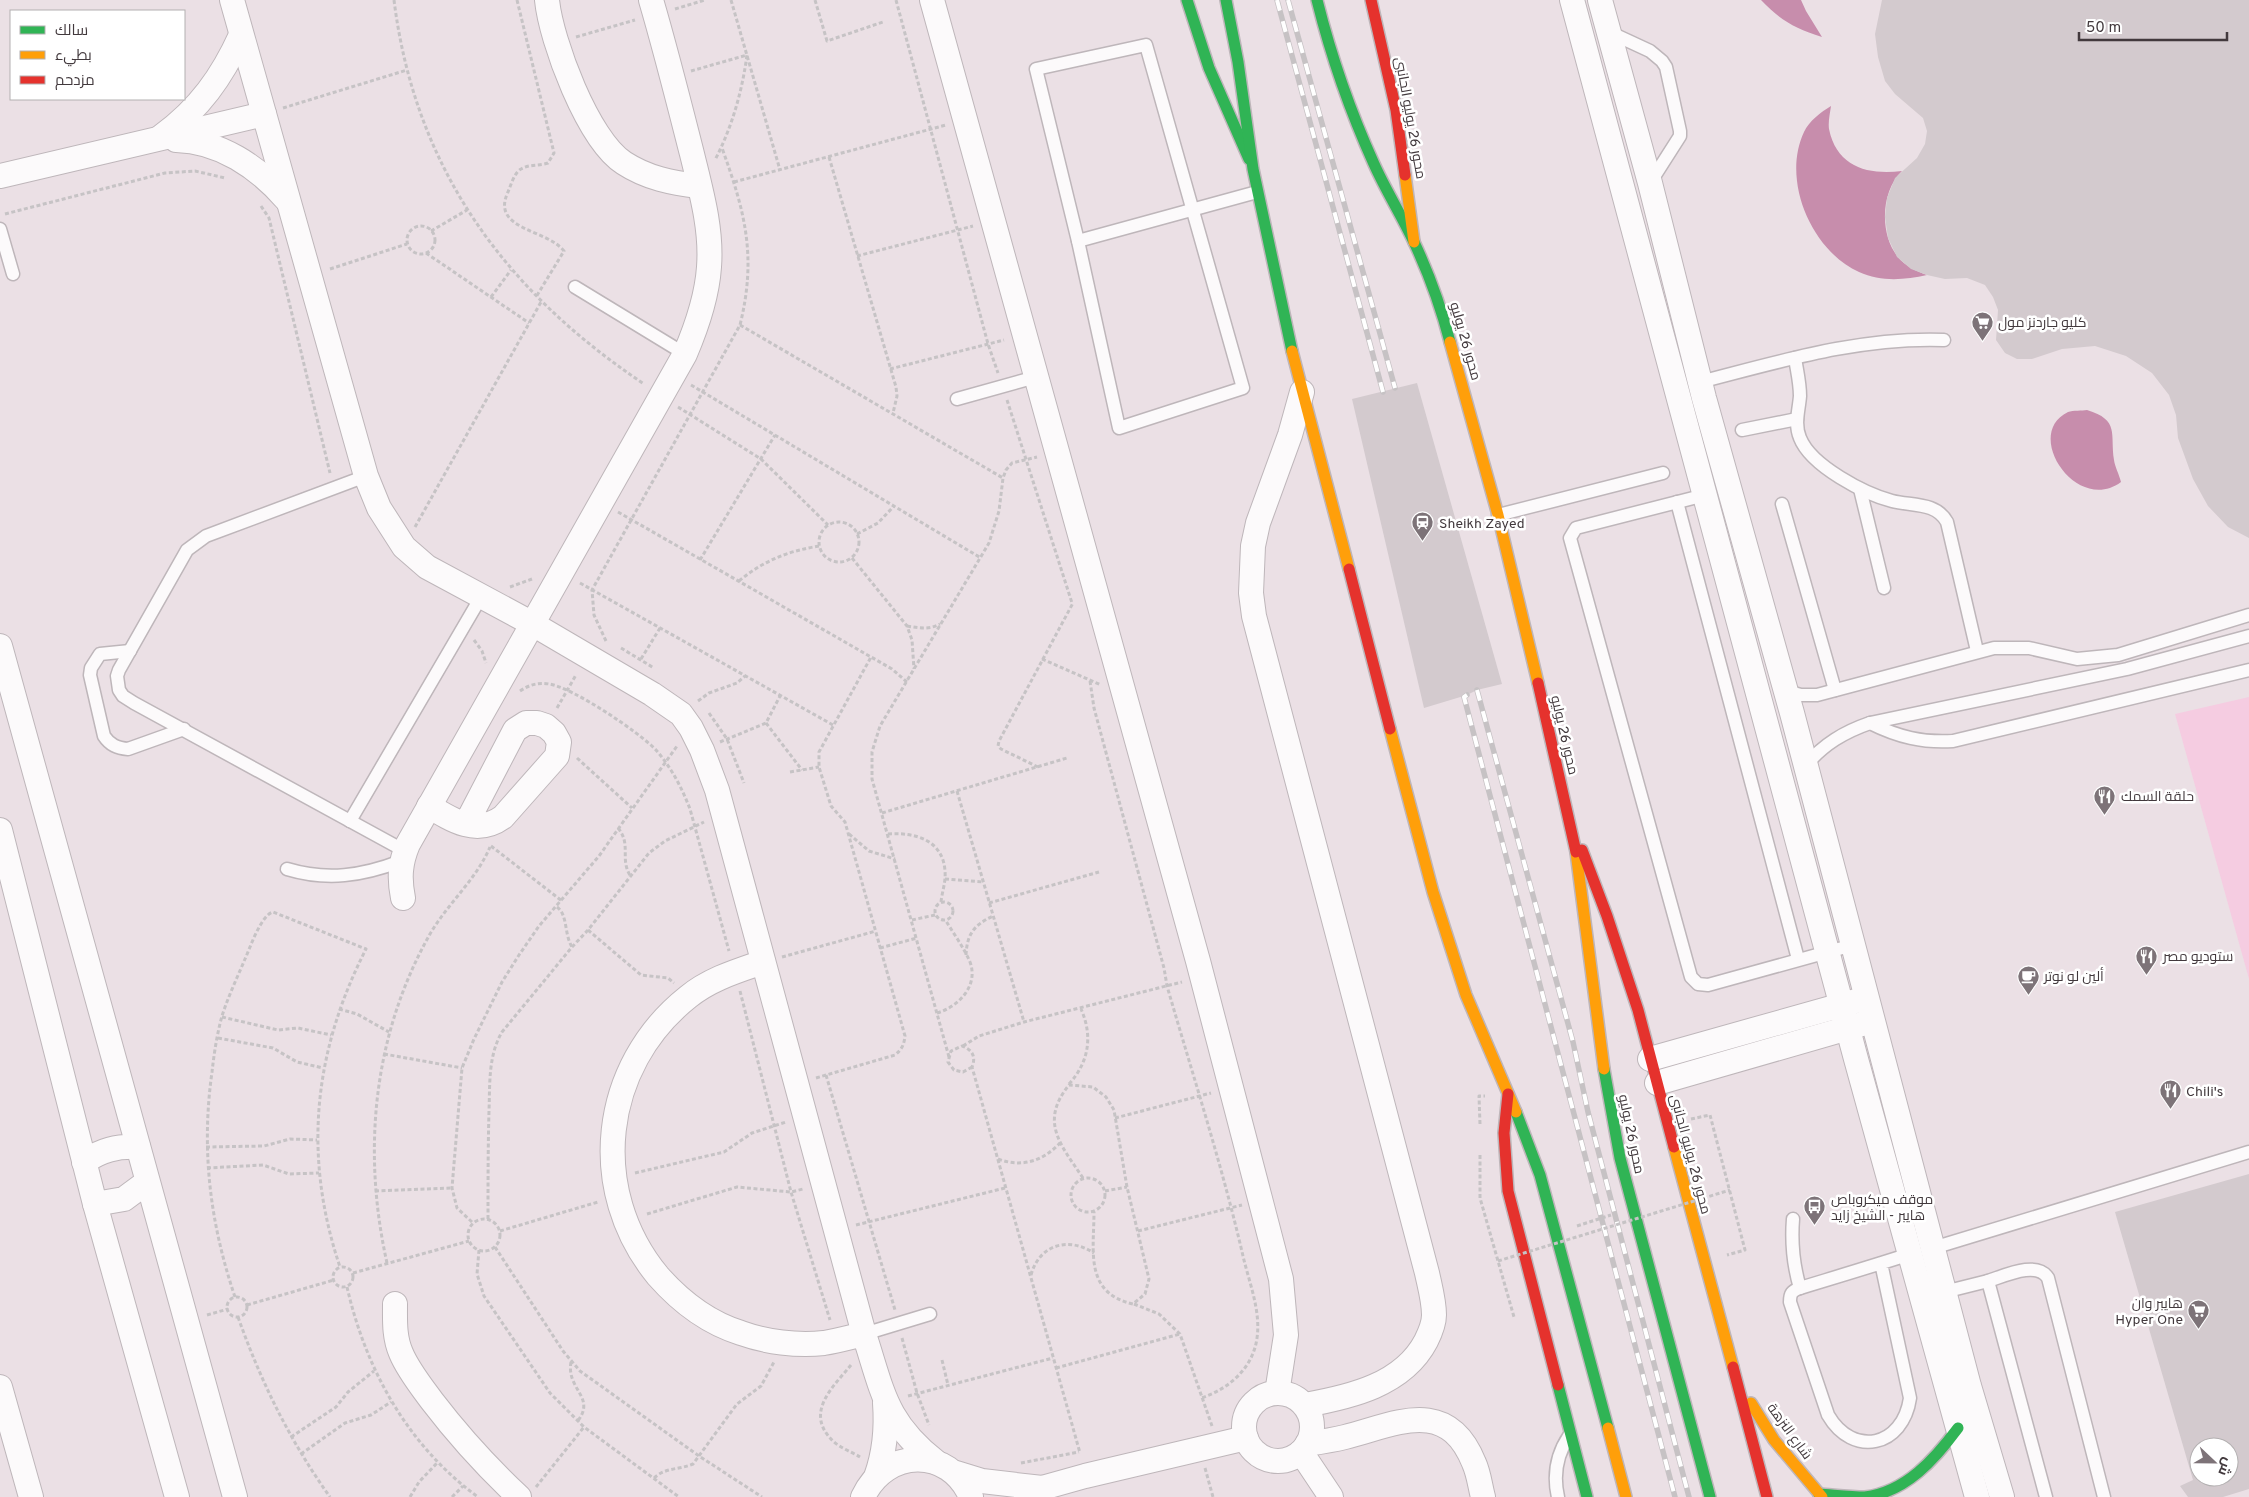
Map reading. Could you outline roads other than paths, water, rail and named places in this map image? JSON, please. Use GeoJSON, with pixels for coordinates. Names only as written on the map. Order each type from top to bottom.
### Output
{"type":"FeatureCollection","features":[{"type":"Feature","properties":{"kind":"main road"},"geometry":{"type":"LineString","coordinates":[[1187,0],[1209,68],[1253,168]]}},
{"type":"Feature","properties":{"kind":"main road"},"geometry":{"type":"LineString","coordinates":[[1226,0],[1238,62],[1257,192],[1302,392],[1433,892],[1466,995],[1531,1148],[1556,1232],[1626,1497]]}},
{"type":"Feature","properties":{"kind":"main road","name":"محور 26 يوليو"},"geometry":{"type":"LineString","coordinates":[[1317,0],[1330,47],[1358,127],[1375,166],[1428,273],[1451,338],[1498,515],[1570,823],[1589,934],[1612,1116],[1634,1208],[1710,1497]]}},
{"type":"Feature","properties":{"kind":"main road","name":"محور 26 يوليو الجانبى"},"geometry":{"type":"LineString","coordinates":[[1370,0],[1396,110],[1414,242]]}},
{"type":"Feature","properties":{"kind":"main road","name":"محور 26 يوليو الجانبى"},"geometry":{"type":"LineString","coordinates":[[1570,823],[1593,879],[1620,954],[1650,1058],[1768,1497]]}},
{"type":"Feature","properties":{"kind":"main road"},"geometry":{"type":"LineString","coordinates":[[1508,1094],[1504,1143],[1508,1191],[1587,1497]]}},
{"type":"Feature","properties":{"kind":"main road","name":"شارع النزهة"},"geometry":{"type":"LineString","coordinates":[[1737,1380],[1774,1440],[1820,1495]]}},
{"type":"Feature","properties":{"kind":"main road"},"geometry":{"type":"LineString","coordinates":[[1820,1495],[1864,1497],[1894,1488],[1915,1477],[1941,1452],[1958,1428]]}},
{"type":"Feature","properties":{"kind":"street"},"geometry":{"type":"LineString","coordinates":[[232,0],[366,476],[379,508],[404,547],[427,567],[531,623],[652,694],[690,710],[724,814],[836,1231],[885,1402],[898,1425],[910,1439],[967,1486],[972,1497]]}},
{"type":"Feature","properties":{"kind":"street"},"geometry":{"type":"LineString","coordinates":[[547,0],[557,43],[587,117],[602,142],[622,162],[647,176],[675,183],[700,186]]}},
{"type":"Feature","properties":{"kind":"street"},"geometry":{"type":"LineString","coordinates":[[932,0],[1202,977],[1281,1279],[1286,1316],[1284,1352],[1277,1393]]}},
{"type":"Feature","properties":{"kind":"street"},"geometry":{"type":"LineString","coordinates":[[1572,0],[1827,952],[1977,1497]]}},
{"type":"Feature","properties":{"kind":"street"},"geometry":{"type":"LineString","coordinates":[[1600,0],[1650,183],[1702,390],[1786,691],[1871,1009],[1969,1386],[2002,1497]]}},
{"type":"Feature","properties":{"kind":"street"},"geometry":{"type":"LineString","coordinates":[[404,898],[400,880],[403,856],[531,623],[685,354],[697,326],[705,297],[709,268],[710,237],[700,186],[673,76],[653,7]]}},
{"type":"Feature","properties":{"kind":"street"},"geometry":{"type":"LineString","coordinates":[[156,140],[178,124],[216,84],[241,35]]}},
{"type":"Feature","properties":{"kind":"street"},"geometry":{"type":"LineString","coordinates":[[0,176],[264,114]]}},
{"type":"Feature","properties":{"kind":"street"},"geometry":{"type":"LineString","coordinates":[[156,140],[182,140],[207,145],[230,154],[253,167],[272,183],[289,202]]}},
{"type":"Feature","properties":{"kind":"street"},"geometry":{"type":"LineString","coordinates":[[1680,404],[1702,390]]}},
{"type":"Feature","properties":{"kind":"street"},"geometry":{"type":"LineString","coordinates":[[1302,392],[1283,457],[1258,523],[1250,569],[1253,609],[1427,1273],[1434,1316],[1431,1331],[1422,1348],[1398,1374],[1380,1384],[1337,1400],[1305,1405]]}},
{"type":"Feature","properties":{"kind":"street"},"geometry":{"type":"LineString","coordinates":[[0,646],[235,1497]]}},
{"type":"Feature","properties":{"kind":"street"},"geometry":{"type":"LineString","coordinates":[[429,806],[446,817],[466,824],[479,827],[491,835],[503,817],[557,756],[553,734],[536,723],[526,723],[515,730],[466,824]]}},
{"type":"Feature","properties":{"kind":"street"},"geometry":{"type":"LineString","coordinates":[[0,830],[95,1204],[176,1497]]}},
{"type":"Feature","properties":{"kind":"street"},"geometry":{"type":"LineString","coordinates":[[763,962],[724,975],[689,996],[659,1024],[635,1058],[620,1096],[612,1137],[615,1187],[625,1221],[644,1258],[671,1290],[703,1316],[741,1333],[782,1342],[824,1343],[836,1340],[866,1340]]}},
{"type":"Feature","properties":{"kind":"street"},"geometry":{"type":"LineString","coordinates":[[1657,1084],[1871,1009]]}},
{"type":"Feature","properties":{"kind":"street"},"geometry":{"type":"LineString","coordinates":[[1650,1058],[1845,1017]]}},
{"type":"Feature","properties":{"kind":"street"},"geometry":{"type":"LineString","coordinates":[[84,1162],[104,1151],[126,1146],[138,1147]]}},
{"type":"Feature","properties":{"kind":"street"},"geometry":{"type":"LineString","coordinates":[[95,1204],[124,1199],[147,1182]]}},
{"type":"Feature","properties":{"kind":"street"},"geometry":{"type":"LineString","coordinates":[[1910,1254],[1933,1248]]}},
{"type":"Feature","properties":{"kind":"street"},"geometry":{"type":"LineString","coordinates":[[395,1304],[395,1329],[401,1353],[420,1384],[453,1428],[489,1469],[527,1493]]}},
{"type":"Feature","properties":{"kind":"street"},"geometry":{"type":"LineString","coordinates":[[0,1387],[31,1497]]}},
{"type":"Feature","properties":{"kind":"street"},"geometry":{"type":"LineString","coordinates":[[1331,1497],[1304,1448],[1312,1424],[1305,1405],[1292,1396],[1277,1393],[1267,1395],[1250,1407],[1244,1428],[1246,1438],[1257,1453],[1274,1460],[1293,1458],[1304,1448],[1402,1421],[1419,1419],[1446,1427],[1467,1450],[1474,1464],[1483,1497]]}},
{"type":"Feature","properties":{"kind":"street"},"geometry":{"type":"LineString","coordinates":[[863,1497],[877,1472],[886,1439],[885,1402]]}},
{"type":"Feature","properties":{"kind":"street"},"geometry":{"type":"LineString","coordinates":[[877,1472],[904,1461],[920,1459],[982,1481],[1034,1492],[1085,1476],[1246,1438]]}},
{"type":"Feature","properties":{"kind":"lane"},"geometry":{"type":"LineString","coordinates":[[1608,32],[1650,50],[1666,67],[1680,136],[1650,183]]}},
{"type":"Feature","properties":{"kind":"lane"},"geometry":{"type":"LineString","coordinates":[[1146,44],[1192,210],[1243,388],[1119,428],[1078,240],[1036,69],[1146,44]]}},
{"type":"Feature","properties":{"kind":"lane"},"geometry":{"type":"LineString","coordinates":[[1078,240],[1257,192]]}},
{"type":"Feature","properties":{"kind":"lane"},"geometry":{"type":"LineString","coordinates":[[0,229],[13,274]]}},
{"type":"Feature","properties":{"kind":"lane"},"geometry":{"type":"LineString","coordinates":[[575,287],[685,354]]}},
{"type":"Feature","properties":{"kind":"lane"},"geometry":{"type":"LineString","coordinates":[[1702,390],[1795,358],[1860,344],[1916,339],[1944,340]]}},
{"type":"Feature","properties":{"kind":"lane"},"geometry":{"type":"LineString","coordinates":[[1795,358],[1799,391],[1797,419],[1800,438],[1810,453],[1842,479],[1860,489],[1891,501],[1932,508],[1944,516],[1977,651]]}},
{"type":"Feature","properties":{"kind":"lane"},"geometry":{"type":"LineString","coordinates":[[957,399],[1036,377]]}},
{"type":"Feature","properties":{"kind":"lane"},"geometry":{"type":"LineString","coordinates":[[1742,430],[1797,419]]}},
{"type":"Feature","properties":{"kind":"lane"},"geometry":{"type":"LineString","coordinates":[[1498,515],[1663,473]]}},
{"type":"Feature","properties":{"kind":"lane"},"geometry":{"type":"LineString","coordinates":[[287,869],[316,876],[346,876],[380,869],[403,856],[350,821],[123,696],[117,683],[117,676],[182,558],[196,542],[206,536],[366,476]]}},
{"type":"Feature","properties":{"kind":"lane"},"geometry":{"type":"LineString","coordinates":[[1860,489],[1884,588]]}},
{"type":"Feature","properties":{"kind":"lane"},"geometry":{"type":"LineString","coordinates":[[1705,495],[1576,528],[1570,538],[1691,977],[1698,984],[1708,985],[1853,945]]}},
{"type":"Feature","properties":{"kind":"lane"},"geometry":{"type":"LineString","coordinates":[[1677,502],[1798,959]]}},
{"type":"Feature","properties":{"kind":"lane"},"geometry":{"type":"LineString","coordinates":[[1782,504],[1835,690]]}},
{"type":"Feature","properties":{"kind":"lane"},"geometry":{"type":"LineString","coordinates":[[350,821],[481,597]]}},
{"type":"Feature","properties":{"kind":"lane"},"geometry":{"type":"LineString","coordinates":[[1786,691],[1809,696],[1977,651],[2012,647],[2029,648],[2077,659],[2098,658],[2138,650],[2249,615]]}},
{"type":"Feature","properties":{"kind":"lane"},"geometry":{"type":"LineString","coordinates":[[1806,765],[1826,744],[1838,736],[1870,723],[2127,669],[2249,636]]}},
{"type":"Feature","properties":{"kind":"lane"},"geometry":{"type":"LineString","coordinates":[[130,651],[100,654],[91,668],[91,683],[104,736],[108,742],[120,749],[128,749],[184,729]]}},
{"type":"Feature","properties":{"kind":"lane"},"geometry":{"type":"LineString","coordinates":[[1870,723],[1902,737],[1936,742],[1953,741],[2249,670]]}},
{"type":"Feature","properties":{"kind":"lane"},"geometry":{"type":"LineString","coordinates":[[1933,1248],[2249,1152]]}},
{"type":"Feature","properties":{"kind":"lane"},"geometry":{"type":"LineString","coordinates":[[1793,1219],[1791,1242],[1793,1265],[1800,1288]]}},
{"type":"Feature","properties":{"kind":"lane"},"geometry":{"type":"LineString","coordinates":[[1881,1263],[1910,1398],[1908,1413],[1900,1426],[1889,1436],[1876,1441],[1857,1440],[1845,1435],[1835,1426],[1828,1415],[1790,1302],[1793,1290],[1910,1254]]}},
{"type":"Feature","properties":{"kind":"lane"},"geometry":{"type":"LineString","coordinates":[[1944,1292],[2034,1269],[2045,1273],[2048,1278],[2104,1497]]}},
{"type":"Feature","properties":{"kind":"lane"},"geometry":{"type":"LineString","coordinates":[[1988,1280],[2046,1497]]}},
{"type":"Feature","properties":{"kind":"lane"},"geometry":{"type":"LineString","coordinates":[[866,1340],[930,1314]]}},
{"type":"Feature","properties":{"kind":"lane"},"geometry":{"type":"LineString","coordinates":[[1558,1497],[1556,1465],[1564,1444],[1571,1434]]}},
{"type":"Feature","properties":{"kind":"railway"},"geometry":{"type":"LineString","coordinates":[[1277,0],[1383,392]]}},
{"type":"Feature","properties":{"kind":"railway"},"geometry":{"type":"LineString","coordinates":[[1288,0],[1395,388]]}},
{"type":"Feature","properties":{"kind":"railway"},"geometry":{"type":"LineString","coordinates":[[1477,690],[1573,1042],[1588,1112],[1689,1497]]}},
{"type":"Feature","properties":{"kind":"railway"},"geometry":{"type":"LineString","coordinates":[[1467,695],[1464,697],[1675,1497]]}},
{"type":"Feature","properties":{"kind":"place","name":"كليو جاردنز مول"},"geometry":{"type":"Point","coordinates":[1982,341]}},
{"type":"Feature","properties":{"kind":"place","name":"Sheikh Zayed"},"geometry":{"type":"Point","coordinates":[1423,542]}},
{"type":"Feature","properties":{"kind":"place","name":"حلقة السمك"},"geometry":{"type":"Point","coordinates":[2105,815]}},
{"type":"Feature","properties":{"kind":"place","name":"ستوديو مصر"},"geometry":{"type":"Point","coordinates":[2147,975]}},
{"type":"Feature","properties":{"kind":"place","name":"ألين لو نوتر"},"geometry":{"type":"Point","coordinates":[2028,995]}},
{"type":"Feature","properties":{"kind":"place","name":"Chili's"},"geometry":{"type":"Point","coordinates":[2170,1110]}},
{"type":"Feature","properties":{"kind":"place","name":"موقف ميكروباص هايبر - الشيخ زايد"},"geometry":{"type":"Point","coordinates":[1815,1226]}},
{"type":"Feature","properties":{"kind":"place","name":"هايبر وان Hyper One"},"geometry":{"type":"Point","coordinates":[2199,1330]}}]}
